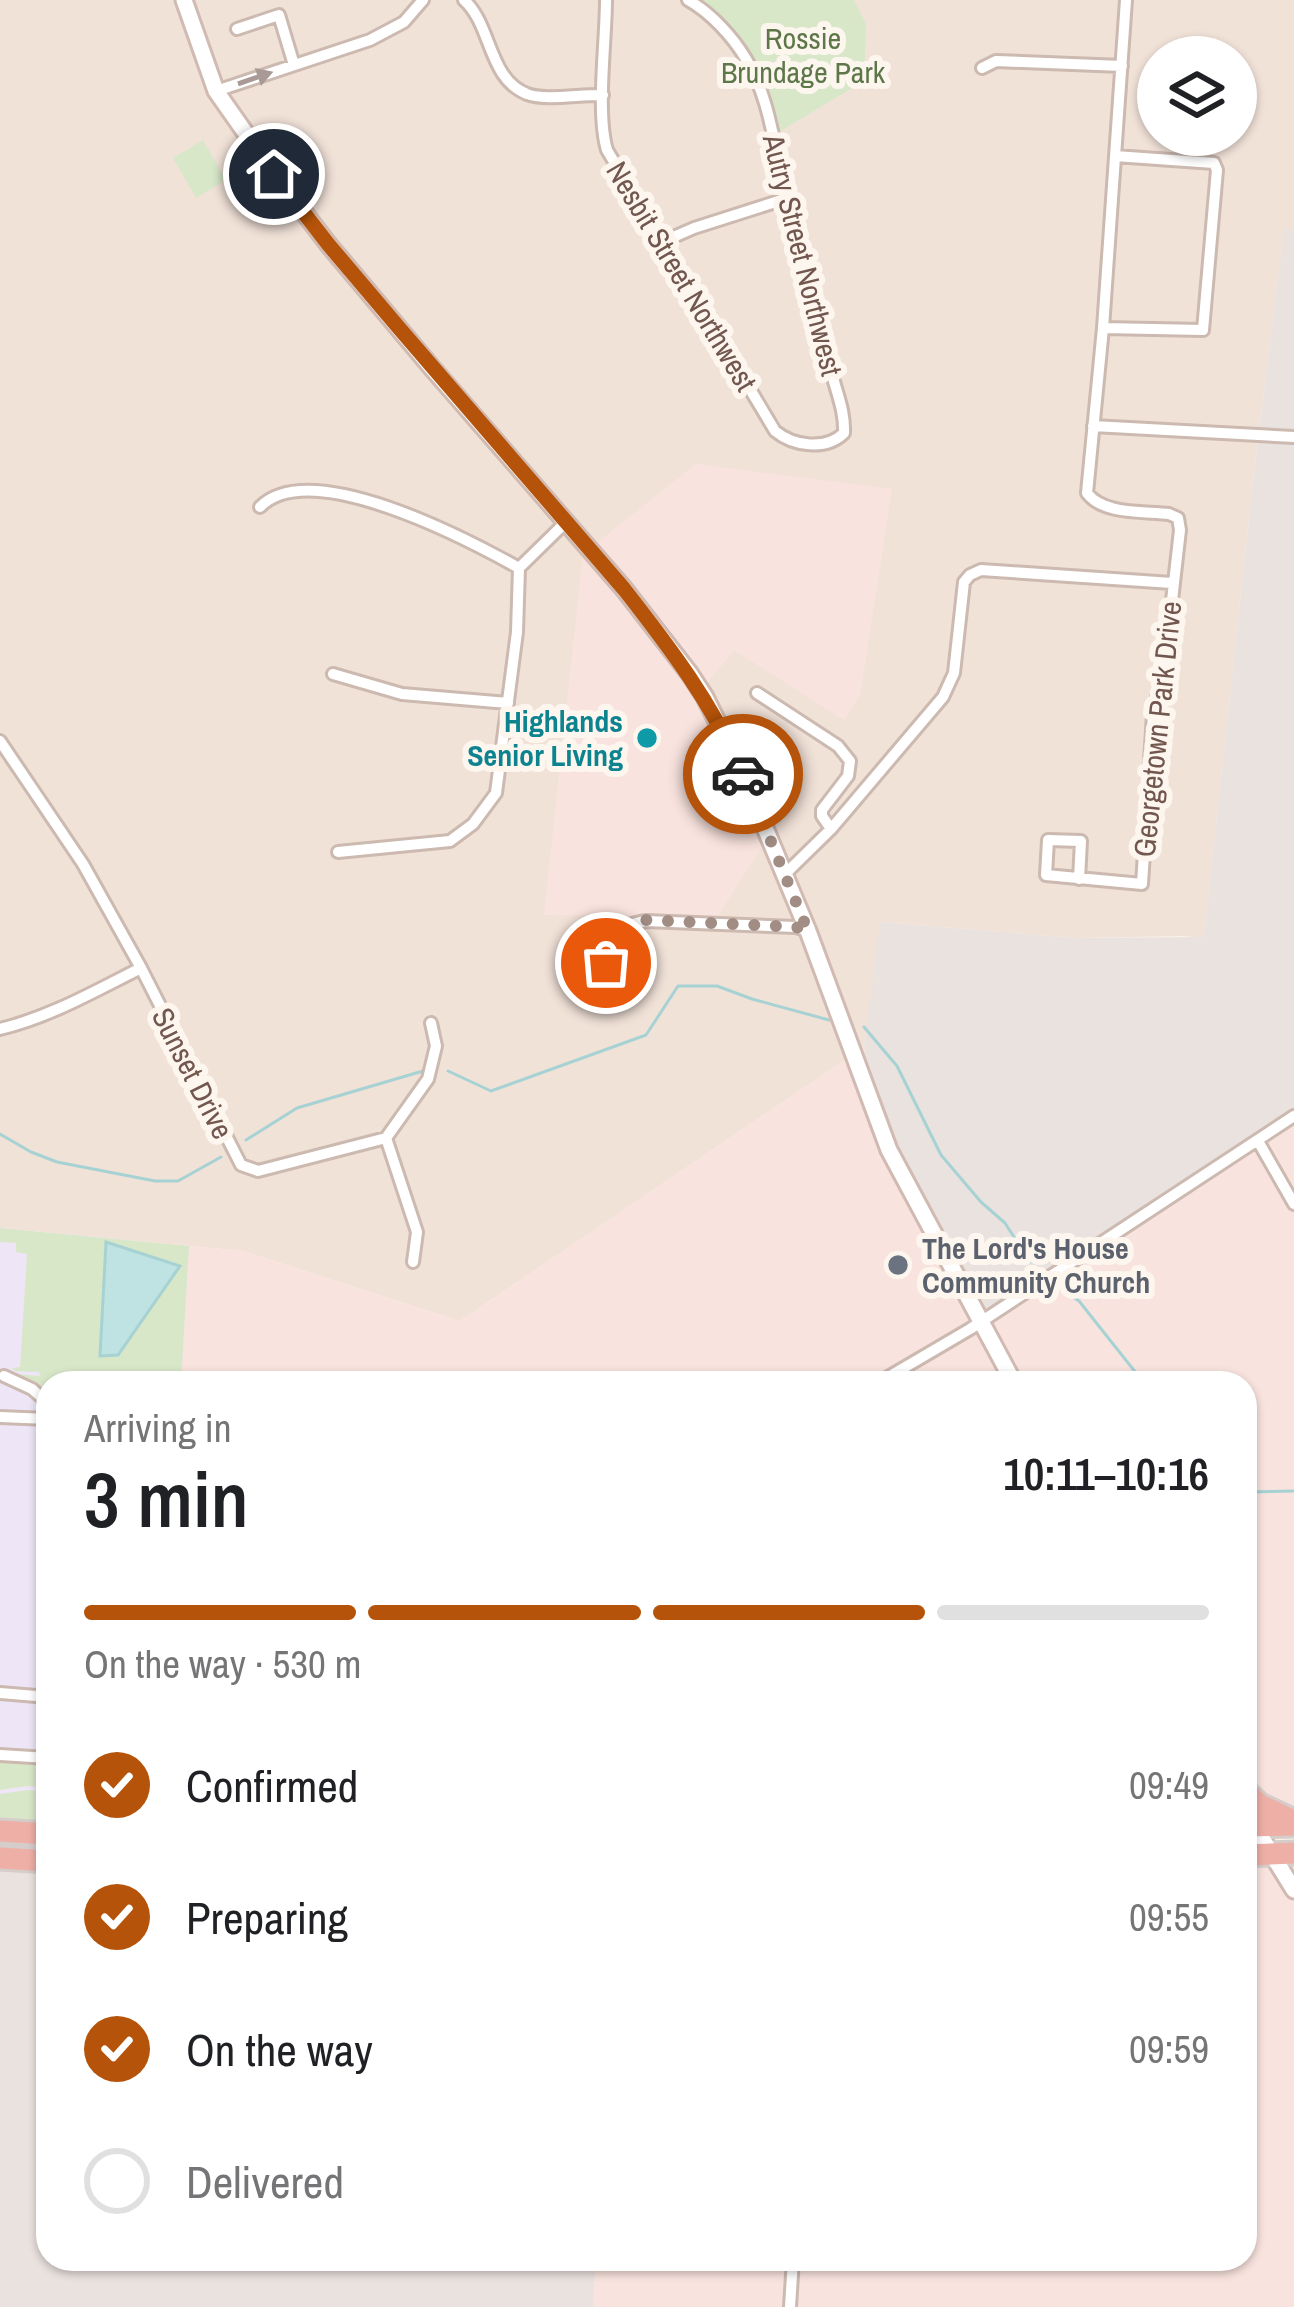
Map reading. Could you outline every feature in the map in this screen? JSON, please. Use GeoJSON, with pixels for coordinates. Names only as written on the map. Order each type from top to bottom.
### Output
{"type":"FeatureCollection","features":[{"type":"Feature","properties":{"kind":"highway"},"geometry":{"type":"LineString","coordinates":[[1257,1802],[1294,1823]]}},
{"type":"Feature","properties":{"kind":"highway"},"geometry":{"type":"LineString","coordinates":[[1257,1821],[1294,1823]]}},
{"type":"Feature","properties":{"kind":"highway"},"geometry":{"type":"LineString","coordinates":[[0,1831],[36,1833]]}},
{"type":"Feature","properties":{"kind":"highway"},"geometry":{"type":"LineString","coordinates":[[0,1858],[36,1861]]}},
{"type":"Feature","properties":{"kind":"street"},"geometry":{"type":"LineString","coordinates":[[184,0],[216,91],[328,244],[639,608],[705,697],[808,931],[889,1150],[1008,1371]]}},
{"type":"Feature","properties":{"kind":"street"},"geometry":{"type":"LineString","coordinates":[[216,91],[370,40],[404,22],[422,0]]}},
{"type":"Feature","properties":{"kind":"street"},"geometry":{"type":"LineString","coordinates":[[464,0],[508,81],[529,95],[603,95]]}},
{"type":"Feature","properties":{"kind":"street","name":"Nesbit Street Northwest"},"geometry":{"type":"LineString","coordinates":[[606,0],[603,95],[607,150],[777,434],[808,445],[838,440],[844,428],[838,394]]}},
{"type":"Feature","properties":{"kind":"street","name":"Autry Street Northwest"},"geometry":{"type":"LineString","coordinates":[[688,0],[724,30],[747,60],[766,106],[838,394]]}},
{"type":"Feature","properties":{"kind":"street"},"geometry":{"type":"LineString","coordinates":[[784,875],[831,830],[944,697],[954,673],[964,581],[970,575],[981,570],[1172,583],[1178,518],[1103,506],[1087,494],[1126,0]]}},
{"type":"Feature","properties":{"kind":"street"},"geometry":{"type":"LineString","coordinates":[[237,29],[279,15],[294,65]]}},
{"type":"Feature","properties":{"kind":"street"},"geometry":{"type":"LineString","coordinates":[[982,68],[996,62],[1122,66]]}},
{"type":"Feature","properties":{"kind":"street"},"geometry":{"type":"LineString","coordinates":[[1103,328],[1203,330],[1217,170],[1214,163],[1115,156]]}},
{"type":"Feature","properties":{"kind":"street"},"geometry":{"type":"LineString","coordinates":[[662,242],[788,198]]}},
{"type":"Feature","properties":{"kind":"street"},"geometry":{"type":"LineString","coordinates":[[1093,426],[1294,437]]}},
{"type":"Feature","properties":{"kind":"street"},"geometry":{"type":"LineString","coordinates":[[260,507],[270,496],[305,492],[348,496],[405,511],[519,568]]}},
{"type":"Feature","properties":{"kind":"street"},"geometry":{"type":"LineString","coordinates":[[338,852],[449,841],[473,824],[496,793],[517,632],[519,568],[566,523]]}},
{"type":"Feature","properties":{"kind":"street","name":"Georgetown Park Drive"},"geometry":{"type":"LineString","coordinates":[[1079,878],[1142,884],[1153,715],[1166,662],[1172,583]]}},
{"type":"Feature","properties":{"kind":"street"},"geometry":{"type":"LineString","coordinates":[[333,674],[403,694],[508,703]]}},
{"type":"Feature","properties":{"kind":"street"},"geometry":{"type":"LineString","coordinates":[[757,693],[838,746],[850,761],[848,776],[822,810],[831,830]]}},
{"type":"Feature","properties":{"kind":"street","name":"Sunset Drive"},"geometry":{"type":"LineString","coordinates":[[0,742],[83,865],[241,1165],[258,1172],[386,1138]]}},
{"type":"Feature","properties":{"kind":"street"},"geometry":{"type":"LineString","coordinates":[[1048,840],[1081,841],[1079,878],[1046,875],[1048,840]]}},
{"type":"Feature","properties":{"kind":"street"},"geometry":{"type":"LineString","coordinates":[[606,963],[614,935],[628,924],[646,920],[808,931]]}},
{"type":"Feature","properties":{"kind":"street"},"geometry":{"type":"LineString","coordinates":[[0,1029],[73,1003],[141,968]]}},
{"type":"Feature","properties":{"kind":"street"},"geometry":{"type":"LineString","coordinates":[[413,1262],[417,1232],[386,1138],[428,1079],[436,1046],[431,1023]]}},
{"type":"Feature","properties":{"kind":"street"},"geometry":{"type":"LineString","coordinates":[[898,1371],[1294,1116]]}},
{"type":"Feature","properties":{"kind":"street"},"geometry":{"type":"LineString","coordinates":[[1258,1141],[1294,1204]]}},
{"type":"Feature","properties":{"kind":"street"},"geometry":{"type":"LineString","coordinates":[[4,1376],[36,1392]]}},
{"type":"Feature","properties":{"kind":"street"},"geometry":{"type":"LineString","coordinates":[[0,1417],[36,1418]]}},
{"type":"Feature","properties":{"kind":"street"},"geometry":{"type":"LineString","coordinates":[[0,1694],[36,1696]]}},
{"type":"Feature","properties":{"kind":"street"},"geometry":{"type":"LineString","coordinates":[[0,1755],[36,1757]]}},
{"type":"Feature","properties":{"kind":"street"},"geometry":{"type":"LineString","coordinates":[[1257,1830],[1282,1854],[1294,1890]]}},
{"type":"Feature","properties":{"kind":"street"},"geometry":{"type":"LineString","coordinates":[[790,2307],[792,2271]]}},
{"type":"Feature","properties":{"kind":"shaded area"},"geometry":{"type":"Polygon","coordinates":[[[0,0],[1294,0],[1294,230],[1284,229],[1204,938],[1075,938],[881,922],[864,1047],[460,1321],[243,1251],[0,1228],[0,0]]]}},
{"type":"Feature","properties":{"kind":"shaded area"},"geometry":{"type":"Polygon","coordinates":[[[1284,228],[1294,230],[1294,1109],[977,1320],[878,1140],[864,1047],[880,922],[1075,938],[1204,937],[1284,228]]]}},
{"type":"Feature","properties":{"kind":"shaded area"},"geometry":{"type":"Polygon","coordinates":[[[696,464],[892,489],[860,695],[844,720],[734,650],[697,695],[766,840],[717,917],[544,915],[583,554],[696,464]]]}},
{"type":"Feature","properties":{"kind":"shaded area"},"geometry":{"type":"Polygon","coordinates":[[[864,1047],[878,1140],[1266,1128],[1294,1109],[1294,1806],[1257,1810],[1257,1371],[36,1371],[36,1490],[0,1813],[0,1228],[243,1251],[460,1321],[864,1047]]]}},
{"type":"Feature","properties":{"kind":"shaded area"},"geometry":{"type":"Polygon","coordinates":[[[0,1228],[189,1246],[182,1371],[36,1371],[36,1815],[0,1813],[0,1228]]]}},
{"type":"Feature","properties":{"kind":"shaded area"},"geometry":{"type":"Polygon","coordinates":[[[1294,1866],[1294,2307],[593,2307],[595,2271],[1257,2271],[1257,1868],[1294,1866]]]}},
{"type":"Feature","properties":{"kind":"shaded area"},"geometry":{"type":"Polygon","coordinates":[[[0,1871],[36,1872],[36,2271],[595,2271],[593,2307],[0,2307],[0,1871]]]}},
{"type":"Feature","properties":{"kind":"green space","name":"Rossie Brundage Park"},"geometry":{"type":"Polygon","coordinates":[[[688,0],[854,0],[866,24],[864,81],[774,135],[747,60],[688,0]]]}},
{"type":"Feature","properties":{"kind":"green space"},"geometry":{"type":"Polygon","coordinates":[[[203,140],[226,180],[196,198],[173,158],[203,140]]]}},
{"type":"Feature","properties":{"kind":"green space"},"geometry":{"type":"Polygon","coordinates":[[[0,1228],[189,1246],[182,1371],[15,1371],[12,1368],[20,1367],[27,1254],[16,1252],[16,1243],[0,1242],[0,1228]],[[107,1242],[101,1356],[118,1355],[180,1266],[107,1242]]]}},
{"type":"Feature","properties":{"kind":"green space"},"geometry":{"type":"Polygon","coordinates":[[[17,1374],[36,1376],[36,1389],[17,1374]]]}},
{"type":"Feature","properties":{"kind":"green space"},"geometry":{"type":"Polygon","coordinates":[[[0,1760],[36,1762],[36,1787],[0,1790],[0,1760]]]}},
{"type":"Feature","properties":{"kind":"green space"},"geometry":{"type":"Polygon","coordinates":[[[36,1791],[36,1820],[0,1818],[0,1794],[36,1791]]]}},
{"type":"Feature","properties":{"kind":"water"},"geometry":{"type":"Polygon","coordinates":[[[106,1242],[180,1266],[118,1355],[100,1356],[106,1242]]]}},
{"type":"Feature","properties":{"kind":"waterway"},"geometry":{"type":"LineString","coordinates":[[448,1071],[491,1091],[646,1035],[678,986],[717,986],[829,1020]]}},
{"type":"Feature","properties":{"kind":"waterway"},"geometry":{"type":"LineString","coordinates":[[864,1027],[897,1066],[941,1155],[1005,1223],[1030,1262]]}},
{"type":"Feature","properties":{"kind":"waterway"},"geometry":{"type":"LineString","coordinates":[[246,1140],[297,1108],[423,1071]]}},
{"type":"Feature","properties":{"kind":"waterway"},"geometry":{"type":"LineString","coordinates":[[0,1134],[57,1162],[155,1181],[178,1181],[221,1157]]}},
{"type":"Feature","properties":{"kind":"waterway"},"geometry":{"type":"LineString","coordinates":[[1068,1294],[1079,1301],[1134,1371]]}},
{"type":"Feature","properties":{"kind":"waterway"},"geometry":{"type":"LineString","coordinates":[[1257,1492],[1294,1491]]}},
{"type":"Feature","properties":{"kind":"way so far"},"geometry":{"type":"LineString","coordinates":[[606,963],[614,935],[628,924],[646,920],[808,931],[743,774]]}},
{"type":"Feature","properties":{"kind":"place","name":"Highlands Senior Living"},"geometry":{"type":"Point","coordinates":[647,738]}},
{"type":"Feature","properties":{"kind":"place","name":"The Lord's House Community Church"},"geometry":{"type":"Point","coordinates":[898,1265]}},
{"type":"Feature","properties":{"kind":"route"},"geometry":{"type":"LineString","coordinates":[[274,174],[668,645],[705,697],[743,774]]}}]}
